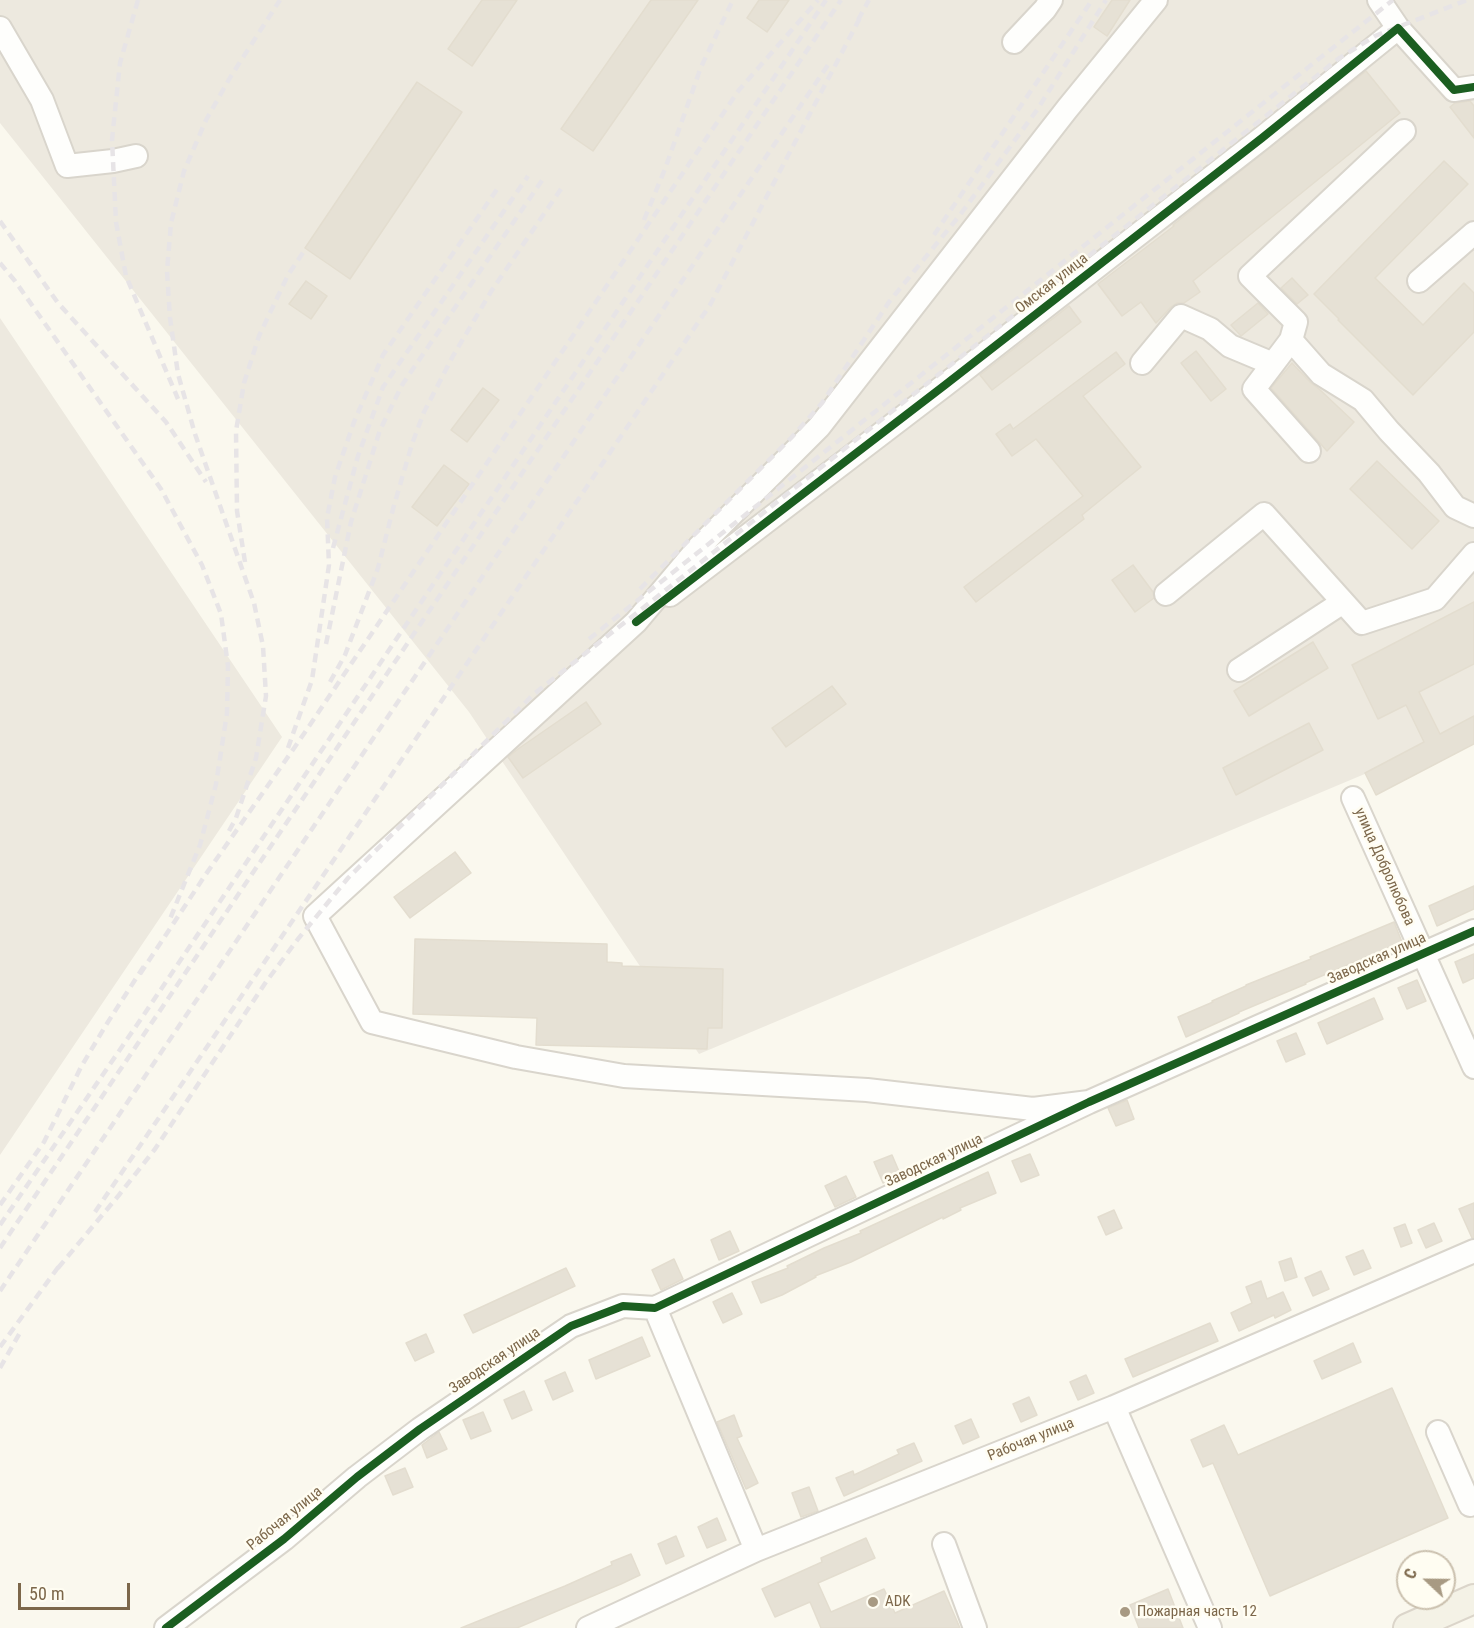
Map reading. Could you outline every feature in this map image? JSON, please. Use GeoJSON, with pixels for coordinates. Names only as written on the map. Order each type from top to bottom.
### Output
{"type":"FeatureCollection","features":[{"type":"Feature","properties":{"kind":"main road"},"geometry":{"type":"LineString","coordinates":[[1408,1628],[1474,1599]]}},
{"type":"Feature","properties":{"kind":"street"},"geometry":{"type":"LineString","coordinates":[[1014,42],[1046,9],[1051,0]]}},
{"type":"Feature","properties":{"kind":"street"},"geometry":{"type":"LineString","coordinates":[[636,622],[699,547],[819,427],[1067,109],[1156,0]]}},
{"type":"Feature","properties":{"kind":"street"},"geometry":{"type":"LineString","coordinates":[[1379,0],[1398,27],[1464,88],[1474,80]]}},
{"type":"Feature","properties":{"kind":"street","name":"Омская улица"},"geometry":{"type":"LineString","coordinates":[[636,622],[1263,138],[1398,27]]}},
{"type":"Feature","properties":{"kind":"street"},"geometry":{"type":"LineString","coordinates":[[0,28],[42,100],[67,166],[136,156]]}},
{"type":"Feature","properties":{"kind":"street"},"geometry":{"type":"LineString","coordinates":[[1309,451],[1254,389],[1291,340],[1296,322],[1250,276],[1404,131]]}},
{"type":"Feature","properties":{"kind":"street"},"geometry":{"type":"LineString","coordinates":[[1419,281],[1471,242]]}},
{"type":"Feature","properties":{"kind":"street"},"geometry":{"type":"LineString","coordinates":[[1142,363],[1181,316],[1210,329],[1230,346],[1273,364]]}},
{"type":"Feature","properties":{"kind":"street"},"geometry":{"type":"LineString","coordinates":[[1291,340],[1321,374],[1363,400],[1429,472],[1455,507],[1474,516]]}},
{"type":"Feature","properties":{"kind":"street"},"geometry":{"type":"LineString","coordinates":[[1166,594],[1264,514],[1362,622],[1435,599],[1474,554]]}},
{"type":"Feature","properties":{"kind":"street"},"geometry":{"type":"LineString","coordinates":[[1239,670],[1343,602]]}},
{"type":"Feature","properties":{"kind":"street","name":"Заводская улица"},"geometry":{"type":"LineString","coordinates":[[636,622],[315,916],[372,1022],[516,1058],[624,1076],[867,1090],[1033,1109],[1089,1102]]}},
{"type":"Feature","properties":{"kind":"street","name":"улица Добролюбова"},"geometry":{"type":"LineString","coordinates":[[1353,798],[1474,1067]]}},
{"type":"Feature","properties":{"kind":"street","name":"Заводская улица"},"geometry":{"type":"LineString","coordinates":[[420,1429],[571,1326],[623,1306],[655,1308],[1089,1102],[1474,931]]}},
{"type":"Feature","properties":{"kind":"street","name":"Рабочая улица"},"geometry":{"type":"LineString","coordinates":[[588,1628],[756,1550],[1114,1407],[1474,1251]]}},
{"type":"Feature","properties":{"kind":"street"},"geometry":{"type":"LineString","coordinates":[[655,1308],[756,1550]]}},
{"type":"Feature","properties":{"kind":"street"},"geometry":{"type":"LineString","coordinates":[[1114,1407],[1210,1628]]}},
{"type":"Feature","properties":{"kind":"street","name":"Рабочая улица"},"geometry":{"type":"LineString","coordinates":[[166,1628],[284,1539],[357,1477],[420,1429]]}},
{"type":"Feature","properties":{"kind":"street"},"geometry":{"type":"LineString","coordinates":[[1438,1432],[1470,1505],[1474,1504]]}},
{"type":"Feature","properties":{"kind":"street"},"geometry":{"type":"LineString","coordinates":[[944,1544],[975,1628]]}},
{"type":"Feature","properties":{"kind":"shaded area"},"geometry":{"type":"Polygon","coordinates":[[[0,0],[1474,0],[1474,728],[699,1054],[469,712],[0,123],[0,0]]]}},
{"type":"Feature","properties":{"kind":"shaded area"},"geometry":{"type":"Polygon","coordinates":[[[0,318],[282,737],[0,1155],[0,318]]]}},
{"type":"Feature","properties":{"kind":"building"},"geometry":{"type":"Polygon","coordinates":[[[482,0],[517,0],[472,66],[448,49],[482,0]]]}},
{"type":"Feature","properties":{"kind":"building"},"geometry":{"type":"Polygon","coordinates":[[[651,0],[698,0],[593,151],[561,129],[651,0]]]}},
{"type":"Feature","properties":{"kind":"building"},"geometry":{"type":"Polygon","coordinates":[[[759,0],[789,0],[767,32],[747,18],[759,0]]]}},
{"type":"Feature","properties":{"kind":"building"},"geometry":{"type":"Polygon","coordinates":[[[1112,0],[1130,0],[1107,36],[1094,27],[1112,0]]]}},
{"type":"Feature","properties":{"kind":"building"},"geometry":{"type":"Polygon","coordinates":[[[1366,71],[1400,113],[1193,281],[1200,292],[1184,303],[1177,303],[1171,307],[1156,323],[1141,302],[1122,316],[1098,284],[1174,226],[1366,71]]]}},
{"type":"Feature","properties":{"kind":"building"},"geometry":{"type":"Polygon","coordinates":[[[417,82],[462,112],[350,279],[305,248],[417,82]]]}},
{"type":"Feature","properties":{"kind":"building"},"geometry":{"type":"Polygon","coordinates":[[[1470,101],[1474,106],[1474,138],[1450,107],[1455,103],[1470,101]]]}},
{"type":"Feature","properties":{"kind":"building"},"geometry":{"type":"Polygon","coordinates":[[[1444,161],[1468,184],[1375,278],[1423,325],[1464,283],[1474,293],[1474,332],[1413,395],[1314,294],[1444,161]]]}},
{"type":"Feature","properties":{"kind":"building"},"geometry":{"type":"Polygon","coordinates":[[[1292,278],[1308,295],[1297,304],[1281,288],[1292,278]]]}},
{"type":"Feature","properties":{"kind":"building"},"geometry":{"type":"Polygon","coordinates":[[[306,281],[327,296],[311,319],[289,304],[306,281]]]}},
{"type":"Feature","properties":{"kind":"building"},"geometry":{"type":"Polygon","coordinates":[[[1258,303],[1268,314],[1241,336],[1231,325],[1258,303]]]}},
{"type":"Feature","properties":{"kind":"building"},"geometry":{"type":"Polygon","coordinates":[[[1069,306],[1081,322],[992,390],[980,375],[1069,306]]]}},
{"type":"Feature","properties":{"kind":"building"},"geometry":{"type":"Polygon","coordinates":[[[1196,351],[1226,389],[1211,401],[1181,363],[1196,351]]]}},
{"type":"Feature","properties":{"kind":"building"},"geometry":{"type":"Polygon","coordinates":[[[1116,352],[1125,364],[1083,396],[1141,467],[1082,515],[1084,519],[976,602],[964,587],[1083,496],[1036,439],[1012,456],[996,434],[1010,424],[1013,429],[1116,352]]]}},
{"type":"Feature","properties":{"kind":"building"},"geometry":{"type":"Polygon","coordinates":[[[1292,363],[1354,422],[1327,451],[1271,388],[1292,363]]]}},
{"type":"Feature","properties":{"kind":"building"},"geometry":{"type":"Polygon","coordinates":[[[483,388],[499,400],[467,442],[451,430],[483,388]]]}},
{"type":"Feature","properties":{"kind":"building"},"geometry":{"type":"Polygon","coordinates":[[[1377,461],[1439,521],[1412,549],[1350,489],[1377,461]]]}},
{"type":"Feature","properties":{"kind":"building"},"geometry":{"type":"Polygon","coordinates":[[[444,465],[469,484],[437,526],[412,507],[444,465]]]}},
{"type":"Feature","properties":{"kind":"building"},"geometry":{"type":"Polygon","coordinates":[[[1133,565],[1153,592],[1154,598],[1135,612],[1112,580],[1133,565]]]}},
{"type":"Feature","properties":{"kind":"building"},"geometry":{"type":"Polygon","coordinates":[[[1474,602],[1474,664],[1419,692],[1440,734],[1474,716],[1474,744],[1376,795],[1365,773],[1424,742],[1406,705],[1378,719],[1352,665],[1474,602]]]}},
{"type":"Feature","properties":{"kind":"building"},"geometry":{"type":"Polygon","coordinates":[[[1313,642],[1328,668],[1249,716],[1234,691],[1313,642]]]}},
{"type":"Feature","properties":{"kind":"building"},"geometry":{"type":"Polygon","coordinates":[[[832,686],[846,704],[786,747],[772,728],[832,686]]]}},
{"type":"Feature","properties":{"kind":"building"},"geometry":{"type":"Polygon","coordinates":[[[586,702],[601,724],[523,778],[508,757],[586,702]]]}},
{"type":"Feature","properties":{"kind":"building"},"geometry":{"type":"Polygon","coordinates":[[[1309,723],[1323,750],[1236,795],[1223,768],[1309,723]]]}},
{"type":"Feature","properties":{"kind":"building"},"geometry":{"type":"Polygon","coordinates":[[[455,852],[471,873],[410,918],[394,897],[455,852]]]}},
{"type":"Feature","properties":{"kind":"building"},"geometry":{"type":"Polygon","coordinates":[[[1474,886],[1474,909],[1437,926],[1429,906],[1474,886]]]}},
{"type":"Feature","properties":{"kind":"building"},"geometry":{"type":"Polygon","coordinates":[[[1394,922],[1402,942],[1186,1037],[1178,1017],[1246,985],[1394,922]]]}},
{"type":"Feature","properties":{"kind":"building"},"geometry":{"type":"Polygon","coordinates":[[[415,939],[607,944],[607,962],[622,963],[622,966],[723,969],[722,1028],[708,1028],[707,1049],[536,1045],[537,1018],[413,1014],[415,939]]]}},
{"type":"Feature","properties":{"kind":"building"},"geometry":{"type":"Polygon","coordinates":[[[1474,954],[1474,978],[1463,983],[1455,962],[1474,954]]]}},
{"type":"Feature","properties":{"kind":"building"},"geometry":{"type":"Polygon","coordinates":[[[1417,980],[1426,1001],[1407,1009],[1398,988],[1417,980]]]}},
{"type":"Feature","properties":{"kind":"building"},"geometry":{"type":"Polygon","coordinates":[[[1374,998],[1383,1019],[1327,1044],[1318,1023],[1374,998]]]}},
{"type":"Feature","properties":{"kind":"building"},"geometry":{"type":"Polygon","coordinates":[[[1296,1033],[1305,1054],[1286,1062],[1277,1041],[1296,1033]]]}},
{"type":"Feature","properties":{"kind":"building"},"geometry":{"type":"Polygon","coordinates":[[[1127,1100],[1134,1119],[1116,1126],[1108,1108],[1127,1100]]]}},
{"type":"Feature","properties":{"kind":"building"},"geometry":{"type":"Polygon","coordinates":[[[1030,1154],[1039,1175],[1021,1182],[1012,1161],[1030,1154]]]}},
{"type":"Feature","properties":{"kind":"building"},"geometry":{"type":"Polygon","coordinates":[[[892,1155],[901,1176],[883,1183],[874,1162],[892,1155]]]}},
{"type":"Feature","properties":{"kind":"building"},"geometry":{"type":"Polygon","coordinates":[[[988,1172],[996,1193],[761,1303],[752,1282],[788,1268],[787,1266],[824,1248],[861,1233],[860,1231],[988,1172]]]}},
{"type":"Feature","properties":{"kind":"building"},"geometry":{"type":"Polygon","coordinates":[[[846,1176],[856,1197],[835,1207],[825,1186],[846,1176]]]}},
{"type":"Feature","properties":{"kind":"building"},"geometry":{"type":"Polygon","coordinates":[[[1474,1203],[1474,1238],[1472,1238],[1459,1209],[1474,1203]]]}},
{"type":"Feature","properties":{"kind":"building"},"geometry":{"type":"Polygon","coordinates":[[[1114,1210],[1122,1228],[1106,1235],[1098,1217],[1114,1210]]]}},
{"type":"Feature","properties":{"kind":"building"},"geometry":{"type":"Polygon","coordinates":[[[1434,1223],[1442,1241],[1426,1248],[1418,1230],[1434,1223]]]}},
{"type":"Feature","properties":{"kind":"building"},"geometry":{"type":"Polygon","coordinates":[[[1405,1224],[1412,1243],[1401,1247],[1394,1228],[1405,1224]]]}},
{"type":"Feature","properties":{"kind":"building"},"geometry":{"type":"Polygon","coordinates":[[[730,1231],[739,1251],[719,1260],[711,1240],[730,1231]]]}},
{"type":"Feature","properties":{"kind":"building"},"geometry":{"type":"Polygon","coordinates":[[[1363,1250],[1371,1268],[1354,1275],[1346,1257],[1363,1250]]]}},
{"type":"Feature","properties":{"kind":"building"},"geometry":{"type":"Polygon","coordinates":[[[1291,1258],[1297,1277],[1285,1281],[1279,1262],[1291,1258]]]}},
{"type":"Feature","properties":{"kind":"building"},"geometry":{"type":"Polygon","coordinates":[[[674,1259],[683,1279],[661,1290],[652,1270],[674,1259]]]}},
{"type":"Feature","properties":{"kind":"building"},"geometry":{"type":"Polygon","coordinates":[[[566,1268],[575,1286],[473,1333],[464,1315],[566,1268]]]}},
{"type":"Feature","properties":{"kind":"building"},"geometry":{"type":"Polygon","coordinates":[[[1321,1271],[1329,1289],[1313,1296],[1305,1278],[1321,1271]]]}},
{"type":"Feature","properties":{"kind":"building"},"geometry":{"type":"Polygon","coordinates":[[[1261,1281],[1267,1299],[1283,1292],[1291,1310],[1239,1331],[1231,1313],[1252,1303],[1246,1287],[1261,1281]]]}},
{"type":"Feature","properties":{"kind":"building"},"geometry":{"type":"Polygon","coordinates":[[[732,1293],[742,1314],[723,1323],[713,1302],[732,1293]]]}},
{"type":"Feature","properties":{"kind":"building"},"geometry":{"type":"Polygon","coordinates":[[[1210,1323],[1218,1341],[1133,1377],[1125,1359],[1210,1323]]]}},
{"type":"Feature","properties":{"kind":"building"},"geometry":{"type":"Polygon","coordinates":[[[426,1334],[434,1352],[415,1361],[406,1343],[426,1334]]]}},
{"type":"Feature","properties":{"kind":"building"},"geometry":{"type":"Polygon","coordinates":[[[642,1337],[650,1356],[596,1379],[589,1360],[642,1337]]]}},
{"type":"Feature","properties":{"kind":"building"},"geometry":{"type":"Polygon","coordinates":[[[1353,1343],[1361,1362],[1322,1379],[1314,1361],[1353,1343]]]}},
{"type":"Feature","properties":{"kind":"building"},"geometry":{"type":"Polygon","coordinates":[[[565,1372],[573,1391],[553,1400],[545,1381],[565,1372]]]}},
{"type":"Feature","properties":{"kind":"building"},"geometry":{"type":"Polygon","coordinates":[[[1086,1375],[1094,1393],[1078,1400],[1070,1382],[1086,1375]]]}},
{"type":"Feature","properties":{"kind":"building"},"geometry":{"type":"Polygon","coordinates":[[[1392,1388],[1448,1518],[1270,1596],[1213,1463],[1203,1467],[1191,1440],[1224,1425],[1238,1455],[1392,1388]]]}},
{"type":"Feature","properties":{"kind":"building"},"geometry":{"type":"Polygon","coordinates":[[[524,1391],[532,1410],[512,1419],[504,1400],[524,1391]]]}},
{"type":"Feature","properties":{"kind":"building"},"geometry":{"type":"Polygon","coordinates":[[[1029,1397],[1037,1415],[1021,1422],[1013,1404],[1029,1397]]]}},
{"type":"Feature","properties":{"kind":"building"},"geometry":{"type":"Polygon","coordinates":[[[483,1412],[491,1431],[471,1439],[463,1420],[483,1412]]]}},
{"type":"Feature","properties":{"kind":"building"},"geometry":{"type":"Polygon","coordinates":[[[734,1415],[742,1436],[737,1438],[758,1483],[746,1489],[717,1422],[734,1415]]]}},
{"type":"Feature","properties":{"kind":"building"},"geometry":{"type":"Polygon","coordinates":[[[971,1419],[979,1437],[963,1444],[955,1426],[971,1419]]]}},
{"type":"Feature","properties":{"kind":"building"},"geometry":{"type":"Polygon","coordinates":[[[439,1432],[447,1449],[427,1458],[422,1445],[439,1432]]]}},
{"type":"Feature","properties":{"kind":"building"},"geometry":{"type":"Polygon","coordinates":[[[914,1443],[922,1461],[844,1496],[836,1478],[853,1471],[854,1475],[899,1454],[897,1450],[914,1443]]]}},
{"type":"Feature","properties":{"kind":"building"},"geometry":{"type":"Polygon","coordinates":[[[405,1468],[413,1487],[393,1495],[385,1476],[405,1468]]]}},
{"type":"Feature","properties":{"kind":"building"},"geometry":{"type":"Polygon","coordinates":[[[809,1487],[818,1511],[801,1517],[792,1493],[809,1487]]]}},
{"type":"Feature","properties":{"kind":"building"},"geometry":{"type":"Polygon","coordinates":[[[717,1518],[726,1540],[707,1548],[698,1527],[717,1518]]]}},
{"type":"Feature","properties":{"kind":"building"},"geometry":{"type":"Polygon","coordinates":[[[676,1536],[684,1556],[666,1564],[658,1544],[676,1536]]]}},
{"type":"Feature","properties":{"kind":"building"},"geometry":{"type":"Polygon","coordinates":[[[866,1538],[875,1558],[818,1583],[831,1612],[884,1589],[895,1613],[944,1591],[960,1628],[821,1628],[810,1602],[775,1617],[762,1589],[822,1562],[821,1558],[866,1538]]]}},
{"type":"Feature","properties":{"kind":"building"},"geometry":{"type":"Polygon","coordinates":[[[631,1554],[640,1575],[621,1584],[517,1628],[461,1628],[565,1586],[631,1554]]]}},
{"type":"Feature","properties":{"kind":"building"},"geometry":{"type":"Polygon","coordinates":[[[1168,1589],[1183,1628],[1139,1628],[1130,1605],[1168,1589]]]}},
{"type":"Feature","properties":{"kind":"railway"},"geometry":{"type":"LineString","coordinates":[[138,0],[120,63],[112,140],[116,222],[126,276],[178,399]]}},
{"type":"Feature","properties":{"kind":"railway"},"geometry":{"type":"LineString","coordinates":[[229,831],[236,818],[256,758],[266,696],[263,646],[254,603],[195,434],[178,374],[170,318],[167,271],[171,223],[184,171],[206,120],[231,76],[280,0]]}},
{"type":"Feature","properties":{"kind":"railway"},"geometry":{"type":"LineString","coordinates":[[644,220],[665,169],[701,67],[733,0]]}},
{"type":"Feature","properties":{"kind":"railway"},"geometry":{"type":"LineString","coordinates":[[140,974],[739,90],[818,0]]}},
{"type":"Feature","properties":{"kind":"railway"},"geometry":{"type":"LineString","coordinates":[[0,1225],[826,0]]}},
{"type":"Feature","properties":{"kind":"railway"},"geometry":{"type":"LineString","coordinates":[[0,1248],[841,0]]}},
{"type":"Feature","properties":{"kind":"railway"},"geometry":{"type":"LineString","coordinates":[[858,20],[869,0]]}},
{"type":"Feature","properties":{"kind":"railway"},"geometry":{"type":"LineString","coordinates":[[934,235],[1092,0]]}},
{"type":"Feature","properties":{"kind":"railway"},"geometry":{"type":"LineString","coordinates":[[640,589],[791,438],[822,403],[889,302],[960,215],[1037,110],[1106,0]]}},
{"type":"Feature","properties":{"kind":"railway"},"geometry":{"type":"LineString","coordinates":[[589,639],[1393,0]]}},
{"type":"Feature","properties":{"kind":"railway"},"geometry":{"type":"LineString","coordinates":[[58,1268],[155,1149],[266,982],[348,878],[534,694],[1338,59],[1375,36],[1467,0]]}},
{"type":"Feature","properties":{"kind":"railway"},"geometry":{"type":"LineString","coordinates":[[95,1212],[710,305],[862,14]]}},
{"type":"Feature","properties":{"kind":"railway"},"geometry":{"type":"LineString","coordinates":[[0,1291],[828,65]]}},
{"type":"Feature","properties":{"kind":"railway"},"geometry":{"type":"LineString","coordinates":[[333,548],[358,456],[383,387],[528,176]]}},
{"type":"Feature","properties":{"kind":"railway"},"geometry":{"type":"LineString","coordinates":[[326,644],[351,522],[380,430],[402,385],[543,179]]}},
{"type":"Feature","properties":{"kind":"railway"},"geometry":{"type":"LineString","coordinates":[[288,748],[312,680],[329,565],[327,518],[335,477],[354,422],[383,355],[500,185]]}},
{"type":"Feature","properties":{"kind":"railway"},"geometry":{"type":"LineString","coordinates":[[330,682],[345,655],[378,568],[412,444],[424,412],[453,356],[492,290],[561,189]]}},
{"type":"Feature","properties":{"kind":"railway"},"geometry":{"type":"LineString","coordinates":[[0,221],[58,303],[166,422],[206,482]]}},
{"type":"Feature","properties":{"kind":"railway"},"geometry":{"type":"LineString","coordinates":[[245,562],[237,511],[236,431],[244,383],[259,336],[288,275],[304,251]]}},
{"type":"Feature","properties":{"kind":"railway"},"geometry":{"type":"LineString","coordinates":[[0,263],[161,489],[202,565],[221,614],[228,666],[227,713],[216,784],[200,845],[170,919]]}},
{"type":"Feature","properties":{"kind":"railway"},"geometry":{"type":"LineString","coordinates":[[0,1205],[44,1142],[81,1067],[144,966]]}},
{"type":"Feature","properties":{"kind":"railway"},"geometry":{"type":"LineString","coordinates":[[0,1347],[62,1262]]}},
{"type":"Feature","properties":{"kind":"railway"},"geometry":{"type":"LineString","coordinates":[[0,1368],[22,1329]]}},
{"type":"Feature","properties":{"kind":"cycle path"},"geometry":{"type":"LineString","coordinates":[[636,622],[1262,138],[1398,28],[1454,90],[1474,87]]}},
{"type":"Feature","properties":{"kind":"cycle path"},"geometry":{"type":"LineString","coordinates":[[166,1628],[284,1539],[357,1477],[420,1429],[571,1326],[623,1306],[655,1308],[1089,1102],[1474,931]]}},
{"type":"Feature","properties":{"kind":"place","name":"ADK"},"geometry":{"type":"Point","coordinates":[873,1602]}},
{"type":"Feature","properties":{"kind":"place","name":"Пожарная часть 12"},"geometry":{"type":"Point","coordinates":[1125,1612]}}]}
